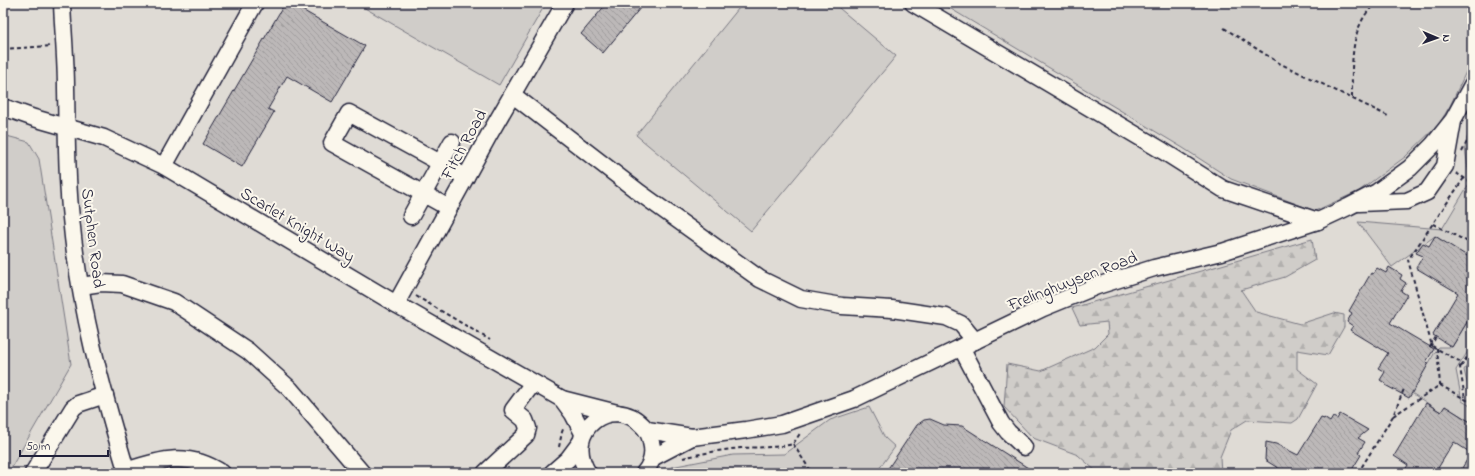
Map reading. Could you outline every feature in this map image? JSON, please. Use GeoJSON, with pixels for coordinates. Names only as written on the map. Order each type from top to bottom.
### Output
{"type":"FeatureCollection","features":[{"type":"Feature","properties":{"kind":"street","name":"Sutphen Road"},"geometry":{"type":"LineString","coordinates":[[62,3],[66,87],[67,166],[70,212],[85,310],[105,395],[126,472]]}},
{"type":"Feature","properties":{"kind":"street"},"geometry":{"type":"LineString","coordinates":[[164,166],[255,3]]}},
{"type":"Feature","properties":{"kind":"street","name":"Fitch Road"},"geometry":{"type":"LineString","coordinates":[[396,304],[565,3]]}},
{"type":"Feature","properties":{"kind":"street"},"geometry":{"type":"LineString","coordinates":[[913,3],[1163,151],[1223,189],[1318,221]]}},
{"type":"Feature","properties":{"kind":"street","name":"Frelinghuysen Road"},"geometry":{"type":"LineString","coordinates":[[647,430],[692,437],[782,424],[854,399],[1043,308],[1097,286],[1154,268],[1222,252],[1318,221],[1377,192],[1410,168],[1434,145],[1453,120],[1472,84]]}},
{"type":"Feature","properties":{"kind":"street"},"geometry":{"type":"LineString","coordinates":[[513,95],[640,193],[760,279],[801,299],[842,306],[892,309],[946,317],[961,324],[1001,423],[1024,447]]}},
{"type":"Feature","properties":{"kind":"street","name":"Scarlet Knight Way"},"geometry":{"type":"LineString","coordinates":[[3,107],[34,118],[104,138],[164,166],[396,304],[562,399]]}},
{"type":"Feature","properties":{"kind":"street"},"geometry":{"type":"LineString","coordinates":[[449,208],[332,143],[349,113],[466,178]]}},
{"type":"Feature","properties":{"kind":"street"},"geometry":{"type":"LineString","coordinates":[[1355,203],[1407,201],[1427,192],[1444,166],[1453,120]]}},
{"type":"Feature","properties":{"kind":"street"},"geometry":{"type":"LineString","coordinates":[[411,216],[452,142]]}},
{"type":"Feature","properties":{"kind":"street"},"geometry":{"type":"LineString","coordinates":[[81,286],[101,283],[122,284],[174,302],[248,351],[290,389],[362,473]]}},
{"type":"Feature","properties":{"kind":"street"},"geometry":{"type":"LineString","coordinates":[[485,473],[526,435],[528,428],[525,420],[513,410],[533,383]]}},
{"type":"Feature","properties":{"kind":"street"},"geometry":{"type":"LineString","coordinates":[[33,473],[73,408],[84,401],[105,395]]}},
{"type":"Feature","properties":{"kind":"street"},"geometry":{"type":"LineString","coordinates":[[562,399],[629,415],[639,421],[647,430],[653,448],[647,469]]}},
{"type":"Feature","properties":{"kind":"street"},"geometry":{"type":"LineString","coordinates":[[562,399],[573,414],[582,438],[580,454],[582,464],[588,473]]}},
{"type":"Feature","properties":{"kind":"street"},"geometry":{"type":"LineString","coordinates":[[552,473],[568,459],[589,425],[597,418],[607,414],[617,413]]}},
{"type":"Feature","properties":{"kind":"street","name":"Frelinghuysen Road"},"geometry":{"type":"LineString","coordinates":[[647,469],[692,437]]}},
{"type":"Feature","properties":{"kind":"street"},"geometry":{"type":"LineString","coordinates":[[126,472],[156,461],[181,459],[206,465],[222,473]]}},
{"type":"Feature","properties":{"kind":"path"},"geometry":{"type":"LineString","coordinates":[[1352,97],[1353,53],[1356,36],[1362,21],[1376,3]]}},
{"type":"Feature","properties":{"kind":"path"},"geometry":{"type":"LineString","coordinates":[[1224,28],[1280,63],[1388,116]]}},
{"type":"Feature","properties":{"kind":"path"},"geometry":{"type":"LineString","coordinates":[[3,49],[64,46]]}},
{"type":"Feature","properties":{"kind":"path"},"geometry":{"type":"LineString","coordinates":[[1452,171],[1472,183]]}},
{"type":"Feature","properties":{"kind":"path"},"geometry":{"type":"LineString","coordinates":[[1431,346],[1408,260],[1464,178]]}},
{"type":"Feature","properties":{"kind":"path"},"geometry":{"type":"LineString","coordinates":[[1433,224],[1472,244]]}},
{"type":"Feature","properties":{"kind":"path"},"geometry":{"type":"LineString","coordinates":[[404,289],[492,342]]}},
{"type":"Feature","properties":{"kind":"path"},"geometry":{"type":"LineString","coordinates":[[1431,346],[1436,337]]}},
{"type":"Feature","properties":{"kind":"path"},"geometry":{"type":"LineString","coordinates":[[1431,346],[1459,361],[1465,399]]}},
{"type":"Feature","properties":{"kind":"path"},"geometry":{"type":"LineString","coordinates":[[1437,348],[1440,385]]}},
{"type":"Feature","properties":{"kind":"path"},"geometry":{"type":"LineString","coordinates":[[1460,368],[1472,351]]}},
{"type":"Feature","properties":{"kind":"path"},"geometry":{"type":"LineString","coordinates":[[1440,385],[1472,404]]}},
{"type":"Feature","properties":{"kind":"path"},"geometry":{"type":"LineString","coordinates":[[1393,416],[1440,385]]}},
{"type":"Feature","properties":{"kind":"path"},"geometry":{"type":"LineString","coordinates":[[1358,473],[1393,416],[1404,389]]}},
{"type":"Feature","properties":{"kind":"path"},"geometry":{"type":"LineString","coordinates":[[559,448],[564,426]]}},
{"type":"Feature","properties":{"kind":"path"},"geometry":{"type":"LineString","coordinates":[[677,461],[706,453],[740,448],[776,448],[793,444],[803,430]]}},
{"type":"Feature","properties":{"kind":"path"},"geometry":{"type":"LineString","coordinates":[[793,444],[812,473]]}},
{"type":"Feature","properties":{"kind":"shaded area"},"geometry":{"type":"Polygon","coordinates":[[[3,3],[1472,3],[1472,473],[3,473],[3,3]]]}},
{"type":"Feature","properties":{"kind":"green space"},"geometry":{"type":"Polygon","coordinates":[[[356,3],[546,3],[499,85],[356,3]]]}},
{"type":"Feature","properties":{"kind":"green space"},"geometry":{"type":"Polygon","coordinates":[[[743,3],[833,3],[896,56],[751,231],[636,135],[743,3]]]}},
{"type":"Feature","properties":{"kind":"green space"},"geometry":{"type":"Polygon","coordinates":[[[941,3],[1472,3],[1472,59],[1450,106],[1439,124],[1405,157],[1359,191],[1315,211],[1231,179],[1183,148],[941,3]]]}},
{"type":"Feature","properties":{"kind":"green space"},"geometry":{"type":"Polygon","coordinates":[[[1472,115],[1472,261],[1435,236],[1392,267],[1358,222],[1442,229],[1470,182],[1465,148],[1472,115]]]}},
{"type":"Feature","properties":{"kind":"green space"},"geometry":{"type":"Polygon","coordinates":[[[3,135],[29,142],[39,159],[71,364],[8,473],[3,473],[3,135]]]}},
{"type":"Feature","properties":{"kind":"green space"},"geometry":{"type":"Polygon","coordinates":[[[1312,239],[1315,260],[1285,277],[1241,290],[1256,312],[1300,324],[1334,313],[1344,315],[1344,327],[1328,355],[1297,350],[1297,369],[1317,384],[1298,419],[1292,423],[1247,420],[1231,430],[1220,457],[1221,473],[1098,473],[1078,455],[1033,438],[1004,407],[1007,364],[1041,371],[1095,347],[1108,334],[1107,322],[1080,325],[1072,308],[1312,239]]]}},
{"type":"Feature","properties":{"kind":"green space"},"geometry":{"type":"Polygon","coordinates":[[[1472,314],[1472,345],[1456,370],[1462,401],[1472,407],[1472,423],[1445,406],[1441,412],[1410,392],[1435,352],[1439,347],[1452,347],[1472,314]]]}},
{"type":"Feature","properties":{"kind":"green space"},"geometry":{"type":"Polygon","coordinates":[[[1472,357],[1472,400],[1464,370],[1472,357]]]}},
{"type":"Feature","properties":{"kind":"green space"},"geometry":{"type":"Polygon","coordinates":[[[869,407],[885,438],[895,447],[876,473],[664,473],[671,467],[733,455],[784,454],[830,420],[869,407]]]}},
{"type":"Feature","properties":{"kind":"building"},"geometry":{"type":"Polygon","coordinates":[[[285,3],[290,3],[365,46],[332,102],[287,76],[268,109],[274,112],[242,167],[203,144],[285,3]]]}},
{"type":"Feature","properties":{"kind":"building"},"geometry":{"type":"Polygon","coordinates":[[[607,3],[612,3],[618,8],[623,3],[637,3],[641,7],[603,53],[581,34],[607,3]]]}},
{"type":"Feature","properties":{"kind":"building"},"geometry":{"type":"Polygon","coordinates":[[[1435,236],[1472,259],[1472,314],[1452,347],[1433,335],[1458,293],[1416,268],[1423,256],[1416,253],[1423,243],[1429,246],[1435,236]]]}},
{"type":"Feature","properties":{"kind":"building"},"geometry":{"type":"Polygon","coordinates":[[[1389,267],[1402,275],[1400,279],[1406,283],[1401,291],[1407,295],[1390,323],[1434,349],[1426,362],[1429,363],[1409,398],[1385,385],[1386,384],[1380,380],[1385,372],[1378,368],[1388,353],[1350,330],[1353,326],[1347,322],[1352,313],[1349,311],[1371,273],[1373,274],[1377,268],[1386,273],[1389,267]]]}},
{"type":"Feature","properties":{"kind":"building"},"geometry":{"type":"Polygon","coordinates":[[[1426,403],[1441,412],[1445,406],[1472,423],[1472,473],[1459,473],[1471,453],[1454,442],[1435,473],[1403,473],[1408,465],[1394,456],[1426,403]]]}},
{"type":"Feature","properties":{"kind":"building"},"geometry":{"type":"Polygon","coordinates":[[[1340,414],[1368,430],[1358,438],[1365,442],[1358,453],[1361,455],[1350,473],[1286,473],[1265,460],[1266,442],[1276,444],[1298,455],[1321,418],[1324,418],[1330,422],[1333,417],[1337,419],[1340,414]]]}},
{"type":"Feature","properties":{"kind":"building"},"geometry":{"type":"Polygon","coordinates":[[[930,419],[944,425],[962,426],[1036,473],[892,473],[887,470],[917,425],[924,420],[930,419]]]}}]}
